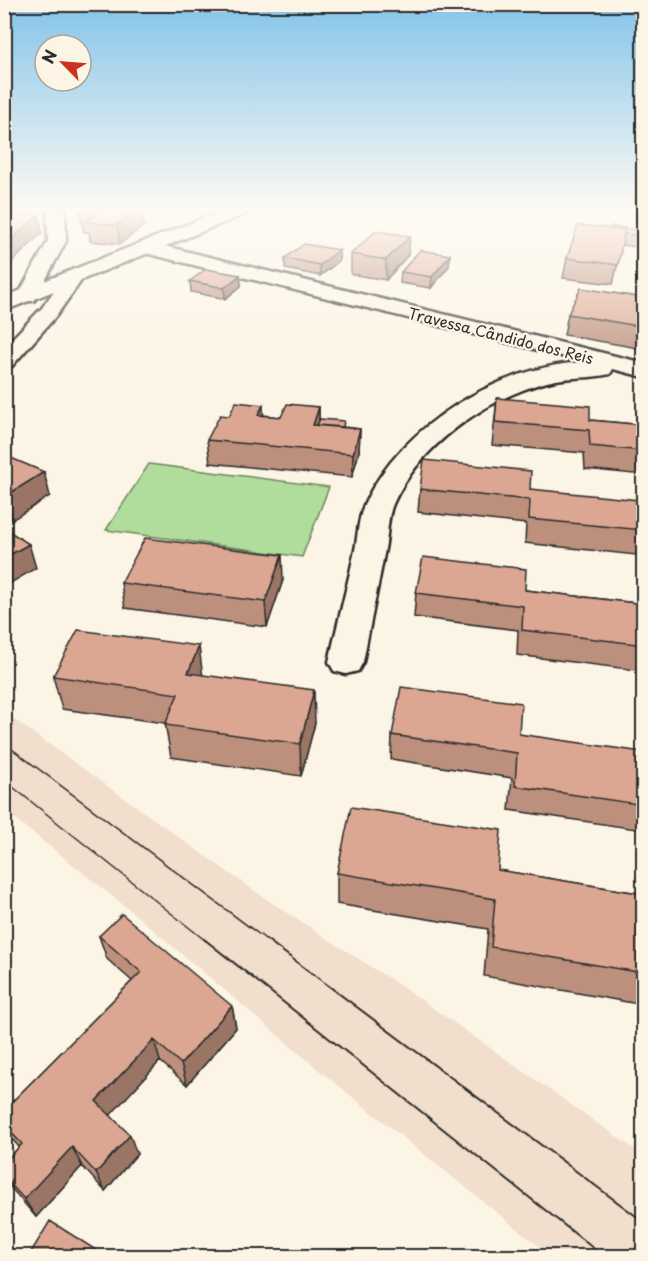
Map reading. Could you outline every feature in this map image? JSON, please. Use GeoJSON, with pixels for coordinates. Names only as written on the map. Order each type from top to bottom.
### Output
{"type":"FeatureCollection","features":[{"type":"Feature","properties":{"kind":"street"},"geometry":{"type":"LineString","coordinates":[[27,297],[43,268]]}},
{"type":"Feature","properties":{"kind":"street"},"geometry":{"type":"LineString","coordinates":[[4,305],[98,268]]}},
{"type":"Feature","properties":{"kind":"street","name":"Travessa Cândido dos Reis"},"geometry":{"type":"LineString","coordinates":[[228,268],[644,371]]}},
{"type":"Feature","properties":{"kind":"street"},"geometry":{"type":"LineString","coordinates":[[4,361],[50,312],[73,278]]}},
{"type":"Feature","properties":{"kind":"street"},"geometry":{"type":"LineString","coordinates":[[346,662],[378,506],[400,467],[482,400],[514,383],[580,367],[644,371]]}},
{"type":"Feature","properties":{"kind":"shaded area"},"geometry":{"type":"Polygon","coordinates":[[[5,713],[263,897],[410,992],[643,1155],[643,1256],[551,1256],[320,1071],[131,911],[5,811],[5,713]]]}},
{"type":"Feature","properties":{"kind":"green space"},"geometry":{"type":"Polygon","coordinates":[[[149,464],[329,487],[302,557],[106,530],[149,464]]]}},
{"type":"Feature","properties":{"kind":"building"},"geometry":{"type":"Polygon","coordinates":[[[405,268],[439,268],[432,277],[401,272],[405,268]]]}},
{"type":"Feature","properties":{"kind":"building"},"geometry":{"type":"Polygon","coordinates":[[[206,269],[240,275],[224,288],[190,281],[206,269]]]}},
{"type":"Feature","properties":{"kind":"building"},"geometry":{"type":"Polygon","coordinates":[[[581,288],[644,298],[644,327],[568,314],[581,288]]]}},
{"type":"Feature","properties":{"kind":"building"},"geometry":{"type":"Polygon","coordinates":[[[497,398],[590,406],[590,420],[644,425],[644,451],[590,446],[589,430],[495,422],[497,398]]]}},
{"type":"Feature","properties":{"kind":"building"},"geometry":{"type":"Polygon","coordinates":[[[236,402],[263,405],[258,415],[281,417],[287,404],[319,407],[313,425],[360,429],[353,454],[207,440],[220,415],[229,416],[236,402]]]}},
{"type":"Feature","properties":{"kind":"building"},"geometry":{"type":"Polygon","coordinates":[[[320,419],[344,421],[343,427],[317,425],[320,419]]]}},
{"type":"Feature","properties":{"kind":"building"},"geometry":{"type":"Polygon","coordinates":[[[4,455],[44,472],[4,497],[4,455]]]}},
{"type":"Feature","properties":{"kind":"building"},"geometry":{"type":"Polygon","coordinates":[[[424,460],[531,471],[530,489],[639,500],[643,530],[529,519],[530,500],[420,489],[424,460]]]}},
{"type":"Feature","properties":{"kind":"building"},"geometry":{"type":"Polygon","coordinates":[[[4,528],[29,544],[4,558],[4,528]]]}},
{"type":"Feature","properties":{"kind":"building"},"geometry":{"type":"Polygon","coordinates":[[[145,538],[282,555],[265,602],[121,583],[145,538]]]}},
{"type":"Feature","properties":{"kind":"building"},"geometry":{"type":"Polygon","coordinates":[[[423,557],[526,569],[525,590],[644,604],[644,645],[522,630],[523,606],[416,593],[423,557]]]}},
{"type":"Feature","properties":{"kind":"building"},"geometry":{"type":"Polygon","coordinates":[[[78,630],[199,646],[188,673],[314,690],[300,744],[165,725],[178,694],[53,676],[78,630]]]}},
{"type":"Feature","properties":{"kind":"building"},"geometry":{"type":"Polygon","coordinates":[[[401,687],[521,703],[519,734],[642,752],[644,805],[515,786],[517,753],[392,735],[401,687]]]}},
{"type":"Feature","properties":{"kind":"building"},"geometry":{"type":"Polygon","coordinates":[[[351,807],[501,830],[498,870],[644,894],[644,973],[491,947],[495,899],[337,873],[351,807]]]}},
{"type":"Feature","properties":{"kind":"building"},"geometry":{"type":"Polygon","coordinates":[[[122,914],[232,1006],[181,1064],[154,1040],[96,1101],[130,1135],[96,1173],[72,1147],[24,1199],[4,1177],[4,1163],[22,1144],[4,1125],[4,1110],[141,972],[99,936],[122,914]]]}},
{"type":"Feature","properties":{"kind":"building"},"geometry":{"type":"Polygon","coordinates":[[[50,1221],[107,1257],[28,1257],[50,1221]]]}},
{"type":"Feature","properties":{"kind":"tram line"},"geometry":{"type":"LineString","coordinates":[[4,743],[268,941]]}},
{"type":"Feature","properties":{"kind":"tram line"},"geometry":{"type":"LineString","coordinates":[[4,780],[206,941]]}},
{"type":"Feature","properties":{"kind":"tram line"},"geometry":{"type":"LineString","coordinates":[[204,939],[603,1256]]}},
{"type":"Feature","properties":{"kind":"tram line"},"geometry":{"type":"LineString","coordinates":[[266,939],[644,1222]]}}]}
